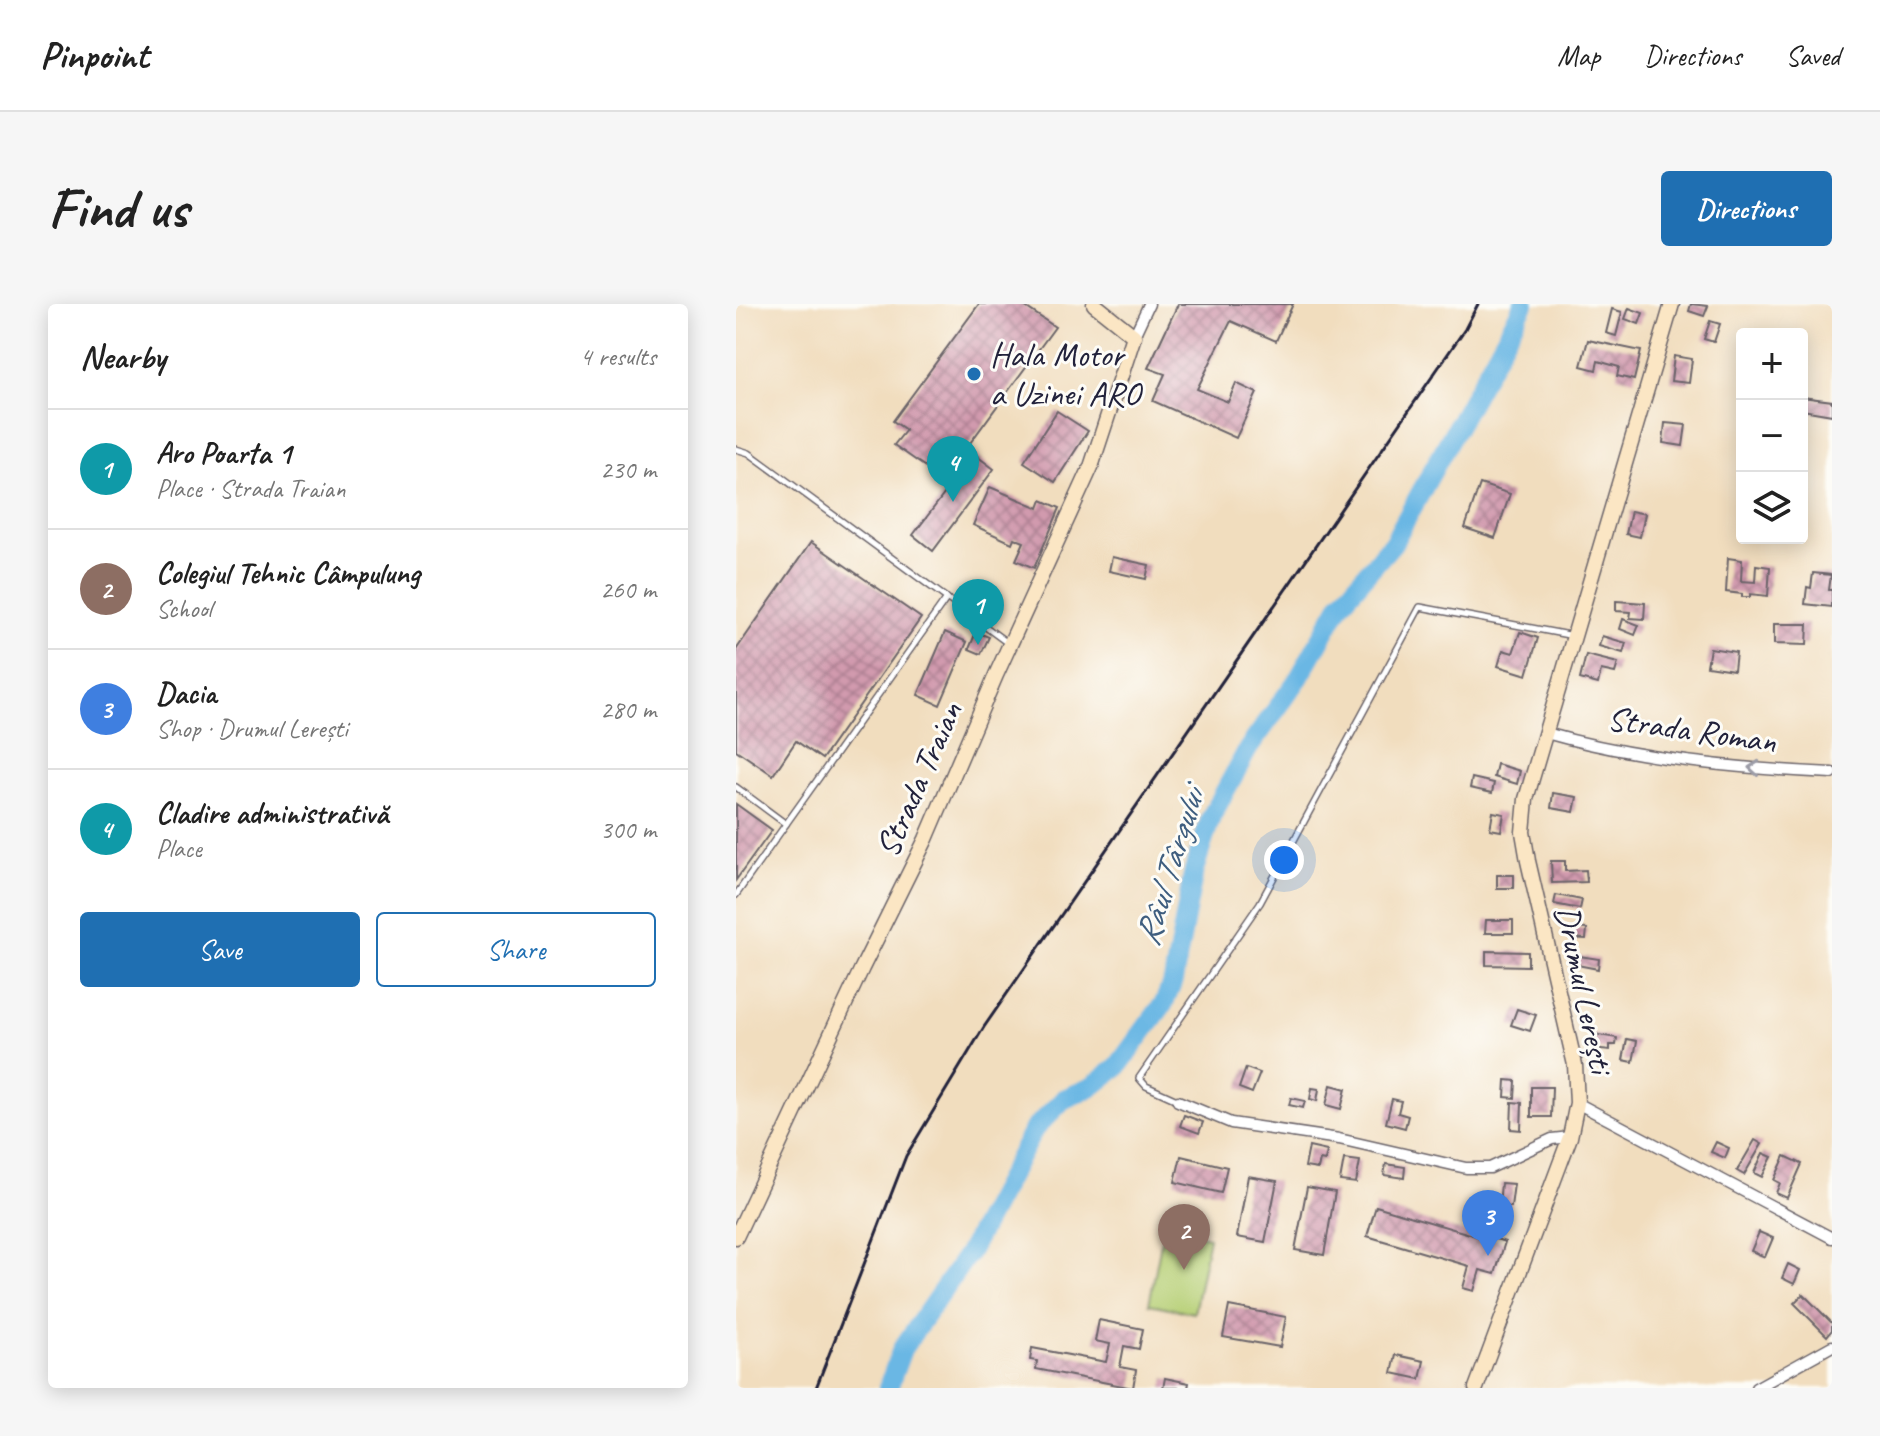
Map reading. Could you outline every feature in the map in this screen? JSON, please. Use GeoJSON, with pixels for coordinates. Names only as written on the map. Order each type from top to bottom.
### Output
{"type":"FeatureCollection","features":[{"type":"Feature","properties":{"kind":"main road"},"geometry":{"type":"LineString","coordinates":[[1094,304],[1134,336]]}},
{"type":"Feature","properties":{"kind":"main road","name":"Drumul Lerești"},"geometry":{"type":"LineString","coordinates":[[1476,1388],[1570,1137],[1577,1103],[1572,1051],[1523,832],[1526,799],[1672,304]]}},
{"type":"Feature","properties":{"kind":"main road","name":"Strada Traian"},"geometry":{"type":"LineString","coordinates":[[736,1237],[926,839],[1091,467],[1134,336]]}},
{"type":"Feature","properties":{"kind":"street","name":"Strada Traian"},"geometry":{"type":"LineString","coordinates":[[1134,336],[1149,304]]}},
{"type":"Feature","properties":{"kind":"street","name":"Strada Roman"},"geometry":{"type":"LineString","coordinates":[[1546,733],[1646,754],[1751,768],[1832,773]]}},
{"type":"Feature","properties":{"kind":"street"},"geometry":{"type":"LineString","coordinates":[[1178,1101],[1231,1123],[1339,1139],[1466,1168],[1490,1168],[1552,1139],[1570,1137]]}},
{"type":"Feature","properties":{"kind":"street"},"geometry":{"type":"LineString","coordinates":[[1577,1103],[1832,1238]]}},
{"type":"Feature","properties":{"kind":"street"},"geometry":{"type":"LineString","coordinates":[[1756,1388],[1832,1346]]}},
{"type":"Feature","properties":{"kind":"lane"},"geometry":{"type":"LineString","coordinates":[[736,449],[749,453],[1010,644]]}},
{"type":"Feature","properties":{"kind":"lane"},"geometry":{"type":"LineString","coordinates":[[736,895],[947,598]]}},
{"type":"Feature","properties":{"kind":"lane"},"geometry":{"type":"LineString","coordinates":[[1178,1101],[1146,1086],[1139,1078],[1260,903],[1420,607],[1575,636]]}},
{"type":"Feature","properties":{"kind":"lane"},"geometry":{"type":"LineString","coordinates":[[736,787],[786,824]]}},
{"type":"Feature","properties":{"kind":"green space"},"geometry":{"type":"Polygon","coordinates":[[[1164,1228],[1209,1237],[1194,1313],[1149,1304],[1164,1228]]]}},
{"type":"Feature","properties":{"kind":"building","name":"Hala Motor a Uzinei ARO"},"geometry":{"type":"Polygon","coordinates":[[[979,304],[1021,304],[1055,327],[954,465],[962,470],[974,454],[994,469],[933,551],[913,535],[951,485],[894,445],[906,430],[893,421],[979,304]]]}},
{"type":"Feature","properties":{"kind":"building"},"geometry":{"type":"Polygon","coordinates":[[[1178,304],[1293,304],[1276,341],[1231,321],[1197,389],[1228,402],[1236,383],[1257,393],[1236,438],[1153,401],[1165,374],[1148,368],[1178,304]]]}},
{"type":"Feature","properties":{"kind":"building"},"geometry":{"type":"Polygon","coordinates":[[[1691,304],[1708,306],[1704,316],[1689,311],[1691,304]]]}},
{"type":"Feature","properties":{"kind":"building"},"geometry":{"type":"Polygon","coordinates":[[[1629,308],[1643,313],[1639,324],[1625,319],[1629,308]]]}},
{"type":"Feature","properties":{"kind":"building"},"geometry":{"type":"Polygon","coordinates":[[[1612,309],[1622,312],[1616,336],[1606,333],[1612,309]]]}},
{"type":"Feature","properties":{"kind":"building"},"geometry":{"type":"Polygon","coordinates":[[[1710,321],[1720,324],[1714,342],[1704,339],[1710,321]]]}},
{"type":"Feature","properties":{"kind":"building"},"geometry":{"type":"Polygon","coordinates":[[[1588,340],[1641,351],[1634,380],[1617,376],[1619,367],[1598,361],[1596,370],[1581,366],[1588,340]]]}},
{"type":"Feature","properties":{"kind":"building"},"geometry":{"type":"Polygon","coordinates":[[[1674,356],[1692,359],[1689,383],[1671,381],[1674,356]]]}},
{"type":"Feature","properties":{"kind":"building"},"geometry":{"type":"Polygon","coordinates":[[[1808,398],[1832,401],[1832,415],[1808,411],[1808,398]]]}},
{"type":"Feature","properties":{"kind":"building"},"geometry":{"type":"Polygon","coordinates":[[[1057,411],[1088,431],[1055,482],[1024,462],[1057,411]]]}},
{"type":"Feature","properties":{"kind":"building"},"geometry":{"type":"Polygon","coordinates":[[[1665,423],[1686,425],[1683,446],[1663,443],[1665,423]]]}},
{"type":"Feature","properties":{"kind":"building"},"geometry":{"type":"Polygon","coordinates":[[[1480,484],[1510,494],[1495,538],[1465,528],[1480,484]]]}},
{"type":"Feature","properties":{"kind":"building"},"geometry":{"type":"Polygon","coordinates":[[[990,487],[1039,508],[1042,500],[1060,508],[1034,568],[1016,560],[1024,542],[1014,538],[1012,543],[973,525],[990,487]]]}},
{"type":"Feature","properties":{"kind":"building"},"geometry":{"type":"Polygon","coordinates":[[[1631,511],[1645,514],[1640,537],[1626,534],[1631,511]]]}},
{"type":"Feature","properties":{"kind":"building"},"geometry":{"type":"Polygon","coordinates":[[[811,542],[921,618],[822,759],[796,741],[773,775],[736,750],[736,650],[811,542]]]}},
{"type":"Feature","properties":{"kind":"building"},"geometry":{"type":"Polygon","coordinates":[[[1112,557],[1149,565],[1146,579],[1109,571],[1112,557]]]}},
{"type":"Feature","properties":{"kind":"building"},"geometry":{"type":"Polygon","coordinates":[[[1728,558],[1742,560],[1741,581],[1755,582],[1756,565],[1770,567],[1768,596],[1750,594],[1750,597],[1742,597],[1742,594],[1726,592],[1728,558]]]}},
{"type":"Feature","properties":{"kind":"building"},"geometry":{"type":"Polygon","coordinates":[[[1813,573],[1831,575],[1829,590],[1832,590],[1832,607],[1805,604],[1813,573]]]}},
{"type":"Feature","properties":{"kind":"building"},"geometry":{"type":"Polygon","coordinates":[[[1616,601],[1645,603],[1644,619],[1630,618],[1631,612],[1616,611],[1616,601]]]}},
{"type":"Feature","properties":{"kind":"building"},"geometry":{"type":"Polygon","coordinates":[[[1623,619],[1639,625],[1635,635],[1620,629],[1623,619]]]}},
{"type":"Feature","properties":{"kind":"building"},"geometry":{"type":"Polygon","coordinates":[[[1774,624],[1808,624],[1807,645],[1774,644],[1774,624]]]}},
{"type":"Feature","properties":{"kind":"building"},"geometry":{"type":"Polygon","coordinates":[[[945,632],[967,642],[940,705],[918,695],[945,632]]]}},
{"type":"Feature","properties":{"kind":"building"},"geometry":{"type":"Polygon","coordinates":[[[976,632],[989,637],[981,654],[969,649],[976,632]]]}},
{"type":"Feature","properties":{"kind":"building"},"geometry":{"type":"Polygon","coordinates":[[[1520,632],[1538,638],[1527,675],[1498,666],[1503,650],[1513,653],[1520,632]]]}},
{"type":"Feature","properties":{"kind":"building"},"geometry":{"type":"Polygon","coordinates":[[[1602,636],[1626,643],[1623,653],[1599,646],[1602,636]]]}},
{"type":"Feature","properties":{"kind":"building"},"geometry":{"type":"Polygon","coordinates":[[[1710,648],[1736,652],[1734,670],[1707,666],[1710,648]]]}},
{"type":"Feature","properties":{"kind":"building"},"geometry":{"type":"Polygon","coordinates":[[[1586,655],[1618,663],[1615,673],[1601,670],[1598,684],[1580,679],[1586,655]]]}},
{"type":"Feature","properties":{"kind":"building"},"geometry":{"type":"Polygon","coordinates":[[[1497,764],[1520,771],[1517,784],[1494,777],[1497,764]]]}},
{"type":"Feature","properties":{"kind":"building"},"geometry":{"type":"Polygon","coordinates":[[[1472,778],[1494,783],[1492,793],[1470,788],[1472,778]]]}},
{"type":"Feature","properties":{"kind":"building"},"geometry":{"type":"Polygon","coordinates":[[[1553,793],[1577,797],[1574,812],[1551,808],[1553,793]]]}},
{"type":"Feature","properties":{"kind":"building"},"geometry":{"type":"Polygon","coordinates":[[[736,804],[772,830],[736,880],[736,804]]]}},
{"type":"Feature","properties":{"kind":"building"},"geometry":{"type":"Polygon","coordinates":[[[1493,812],[1504,814],[1501,831],[1490,829],[1493,812]]]}},
{"type":"Feature","properties":{"kind":"building"},"geometry":{"type":"Polygon","coordinates":[[[1551,861],[1565,861],[1565,871],[1586,870],[1587,882],[1552,883],[1551,861]]]}},
{"type":"Feature","properties":{"kind":"building"},"geometry":{"type":"Polygon","coordinates":[[[1497,875],[1514,875],[1514,888],[1497,888],[1497,875]]]}},
{"type":"Feature","properties":{"kind":"building"},"geometry":{"type":"Polygon","coordinates":[[[1556,895],[1582,900],[1580,909],[1554,904],[1556,895]]]}},
{"type":"Feature","properties":{"kind":"building"},"geometry":{"type":"Polygon","coordinates":[[[1486,920],[1513,920],[1513,933],[1485,933],[1486,920]]]}},
{"type":"Feature","properties":{"kind":"building"},"geometry":{"type":"Polygon","coordinates":[[[1570,928],[1587,929],[1586,939],[1569,938],[1570,928]]]}},
{"type":"Feature","properties":{"kind":"building"},"geometry":{"type":"Polygon","coordinates":[[[1486,951],[1528,952],[1528,966],[1486,965],[1486,951]]]}},
{"type":"Feature","properties":{"kind":"building"},"geometry":{"type":"Polygon","coordinates":[[[1573,955],[1599,959],[1598,969],[1572,964],[1573,955]]]}},
{"type":"Feature","properties":{"kind":"building"},"geometry":{"type":"Polygon","coordinates":[[[1517,1009],[1536,1015],[1530,1031],[1511,1025],[1517,1009]]]}},
{"type":"Feature","properties":{"kind":"building"},"geometry":{"type":"Polygon","coordinates":[[[1593,1034],[1617,1038],[1616,1045],[1610,1045],[1610,1050],[1592,1048],[1593,1034]]]}},
{"type":"Feature","properties":{"kind":"building"},"geometry":{"type":"Polygon","coordinates":[[[1627,1039],[1637,1041],[1633,1062],[1623,1060],[1627,1039]]]}},
{"type":"Feature","properties":{"kind":"building"},"geometry":{"type":"Polygon","coordinates":[[[1246,1068],[1260,1073],[1252,1093],[1239,1088],[1246,1068]]]}},
{"type":"Feature","properties":{"kind":"building"},"geometry":{"type":"Polygon","coordinates":[[[1506,1080],[1516,1081],[1515,1098],[1505,1097],[1506,1080]]]}},
{"type":"Feature","properties":{"kind":"building"},"geometry":{"type":"Polygon","coordinates":[[[1331,1085],[1346,1089],[1341,1109],[1326,1105],[1331,1085]]]}},
{"type":"Feature","properties":{"kind":"building"},"geometry":{"type":"Polygon","coordinates":[[[1531,1087],[1552,1087],[1551,1117],[1531,1117],[1531,1087]]]}},
{"type":"Feature","properties":{"kind":"building"},"geometry":{"type":"Polygon","coordinates":[[[1312,1088],[1319,1089],[1317,1101],[1310,1099],[1312,1088]]]}},
{"type":"Feature","properties":{"kind":"building"},"geometry":{"type":"Polygon","coordinates":[[[1291,1098],[1305,1101],[1303,1108],[1289,1105],[1291,1098]]]}},
{"type":"Feature","properties":{"kind":"building"},"geometry":{"type":"Polygon","coordinates":[[[1392,1099],[1401,1101],[1398,1113],[1408,1116],[1405,1128],[1386,1123],[1392,1099]]]}},
{"type":"Feature","properties":{"kind":"building"},"geometry":{"type":"Polygon","coordinates":[[[1512,1102],[1522,1103],[1521,1130],[1511,1129],[1512,1102]]]}},
{"type":"Feature","properties":{"kind":"building"},"geometry":{"type":"Polygon","coordinates":[[[1184,1115],[1203,1122],[1199,1133],[1180,1126],[1184,1115]]]}},
{"type":"Feature","properties":{"kind":"building"},"geometry":{"type":"Polygon","coordinates":[[[1755,1140],[1762,1144],[1744,1175],[1737,1171],[1755,1140]]]}},
{"type":"Feature","properties":{"kind":"building"},"geometry":{"type":"Polygon","coordinates":[[[1716,1142],[1729,1148],[1725,1158],[1711,1152],[1716,1142]]]}},
{"type":"Feature","properties":{"kind":"building"},"geometry":{"type":"Polygon","coordinates":[[[1309,1147],[1327,1151],[1325,1161],[1320,1160],[1318,1169],[1305,1167],[1309,1147]]]}},
{"type":"Feature","properties":{"kind":"building"},"geometry":{"type":"Polygon","coordinates":[[[1763,1153],[1772,1157],[1762,1177],[1754,1173],[1763,1153]]]}},
{"type":"Feature","properties":{"kind":"building"},"geometry":{"type":"Polygon","coordinates":[[[1181,1156],[1227,1167],[1221,1193],[1175,1182],[1181,1156]]]}},
{"type":"Feature","properties":{"kind":"building"},"geometry":{"type":"Polygon","coordinates":[[[1785,1156],[1802,1164],[1787,1198],[1776,1193],[1780,1183],[1774,1180],[1785,1156]]]}},
{"type":"Feature","properties":{"kind":"building"},"geometry":{"type":"Polygon","coordinates":[[[1344,1159],[1360,1161],[1356,1183],[1340,1181],[1344,1159]]]}},
{"type":"Feature","properties":{"kind":"building"},"geometry":{"type":"Polygon","coordinates":[[[1386,1164],[1405,1167],[1404,1178],[1384,1175],[1386,1164]]]}},
{"type":"Feature","properties":{"kind":"building"},"geometry":{"type":"Polygon","coordinates":[[[1248,1176],[1277,1181],[1265,1242],[1237,1237],[1248,1176]]]}},
{"type":"Feature","properties":{"kind":"building"},"geometry":{"type":"Polygon","coordinates":[[[1501,1183],[1514,1184],[1511,1207],[1499,1206],[1501,1183]]]}},
{"type":"Feature","properties":{"kind":"building"},"geometry":{"type":"Polygon","coordinates":[[[1307,1187],[1335,1192],[1324,1255],[1295,1250],[1307,1187]]]}},
{"type":"Feature","properties":{"kind":"building"},"geometry":{"type":"Polygon","coordinates":[[[1376,1206],[1505,1242],[1495,1274],[1480,1270],[1474,1291],[1463,1288],[1469,1266],[1367,1236],[1376,1206]]]}},
{"type":"Feature","properties":{"kind":"building"},"geometry":{"type":"Polygon","coordinates":[[[1759,1232],[1773,1238],[1765,1257],[1751,1251],[1759,1232]]]}},
{"type":"Feature","properties":{"kind":"building"},"geometry":{"type":"Polygon","coordinates":[[[1788,1264],[1800,1270],[1794,1284],[1782,1278],[1788,1264]]]}},
{"type":"Feature","properties":{"kind":"building"},"geometry":{"type":"Polygon","coordinates":[[[1803,1294],[1832,1323],[1832,1330],[1827,1336],[1794,1303],[1803,1294]]]}},
{"type":"Feature","properties":{"kind":"building"},"geometry":{"type":"Polygon","coordinates":[[[1229,1306],[1286,1317],[1280,1347],[1223,1337],[1229,1306]]]}},
{"type":"Feature","properties":{"kind":"building"},"geometry":{"type":"Polygon","coordinates":[[[1099,1320],[1143,1329],[1139,1349],[1124,1346],[1120,1367],[1136,1370],[1133,1388],[1036,1369],[1037,1361],[1030,1360],[1032,1348],[1106,1362],[1110,1344],[1095,1341],[1099,1320]]]}},
{"type":"Feature","properties":{"kind":"building"},"geometry":{"type":"Polygon","coordinates":[[[1396,1355],[1424,1361],[1420,1379],[1392,1373],[1396,1355]]]}},
{"type":"Feature","properties":{"kind":"building"},"geometry":{"type":"Polygon","coordinates":[[[1165,1378],[1189,1383],[1188,1388],[1163,1388],[1165,1378]]]}},
{"type":"Feature","properties":{"kind":"waterway","name":"Râul Târgului"},"geometry":{"type":"LineString","coordinates":[[888,1388],[902,1349],[969,1252],[1034,1129],[1064,1099],[1092,1087],[1118,1066],[1164,1003],[1173,981],[1194,870],[1211,817],[1248,749],[1299,678],[1341,603],[1393,543],[1524,304]]}},
{"type":"Feature","properties":{"kind":"railway"},"geometry":{"type":"LineString","coordinates":[[816,1388],[906,1156],[984,1027],[1465,329],[1478,304]]}},
{"type":"Feature","properties":{"kind":"place","name":"Hala Motor a Uzinei ARO"},"geometry":{"type":"Point","coordinates":[974,374]}},
{"type":"Feature","properties":{"kind":"place","name":"Cladire administrativă"},"geometry":{"type":"Point","coordinates":[953,502]}},
{"type":"Feature","properties":{"kind":"place","name":"Aro Poarta 1"},"geometry":{"type":"Point","coordinates":[978,645]}},
{"type":"Feature","properties":{"kind":"place","name":"Dacia"},"geometry":{"type":"Point","coordinates":[1488,1256]}},
{"type":"Feature","properties":{"kind":"place","name":"Colegiul Tehnic Câmpulung"},"geometry":{"type":"Point","coordinates":[1184,1270]}}]}
